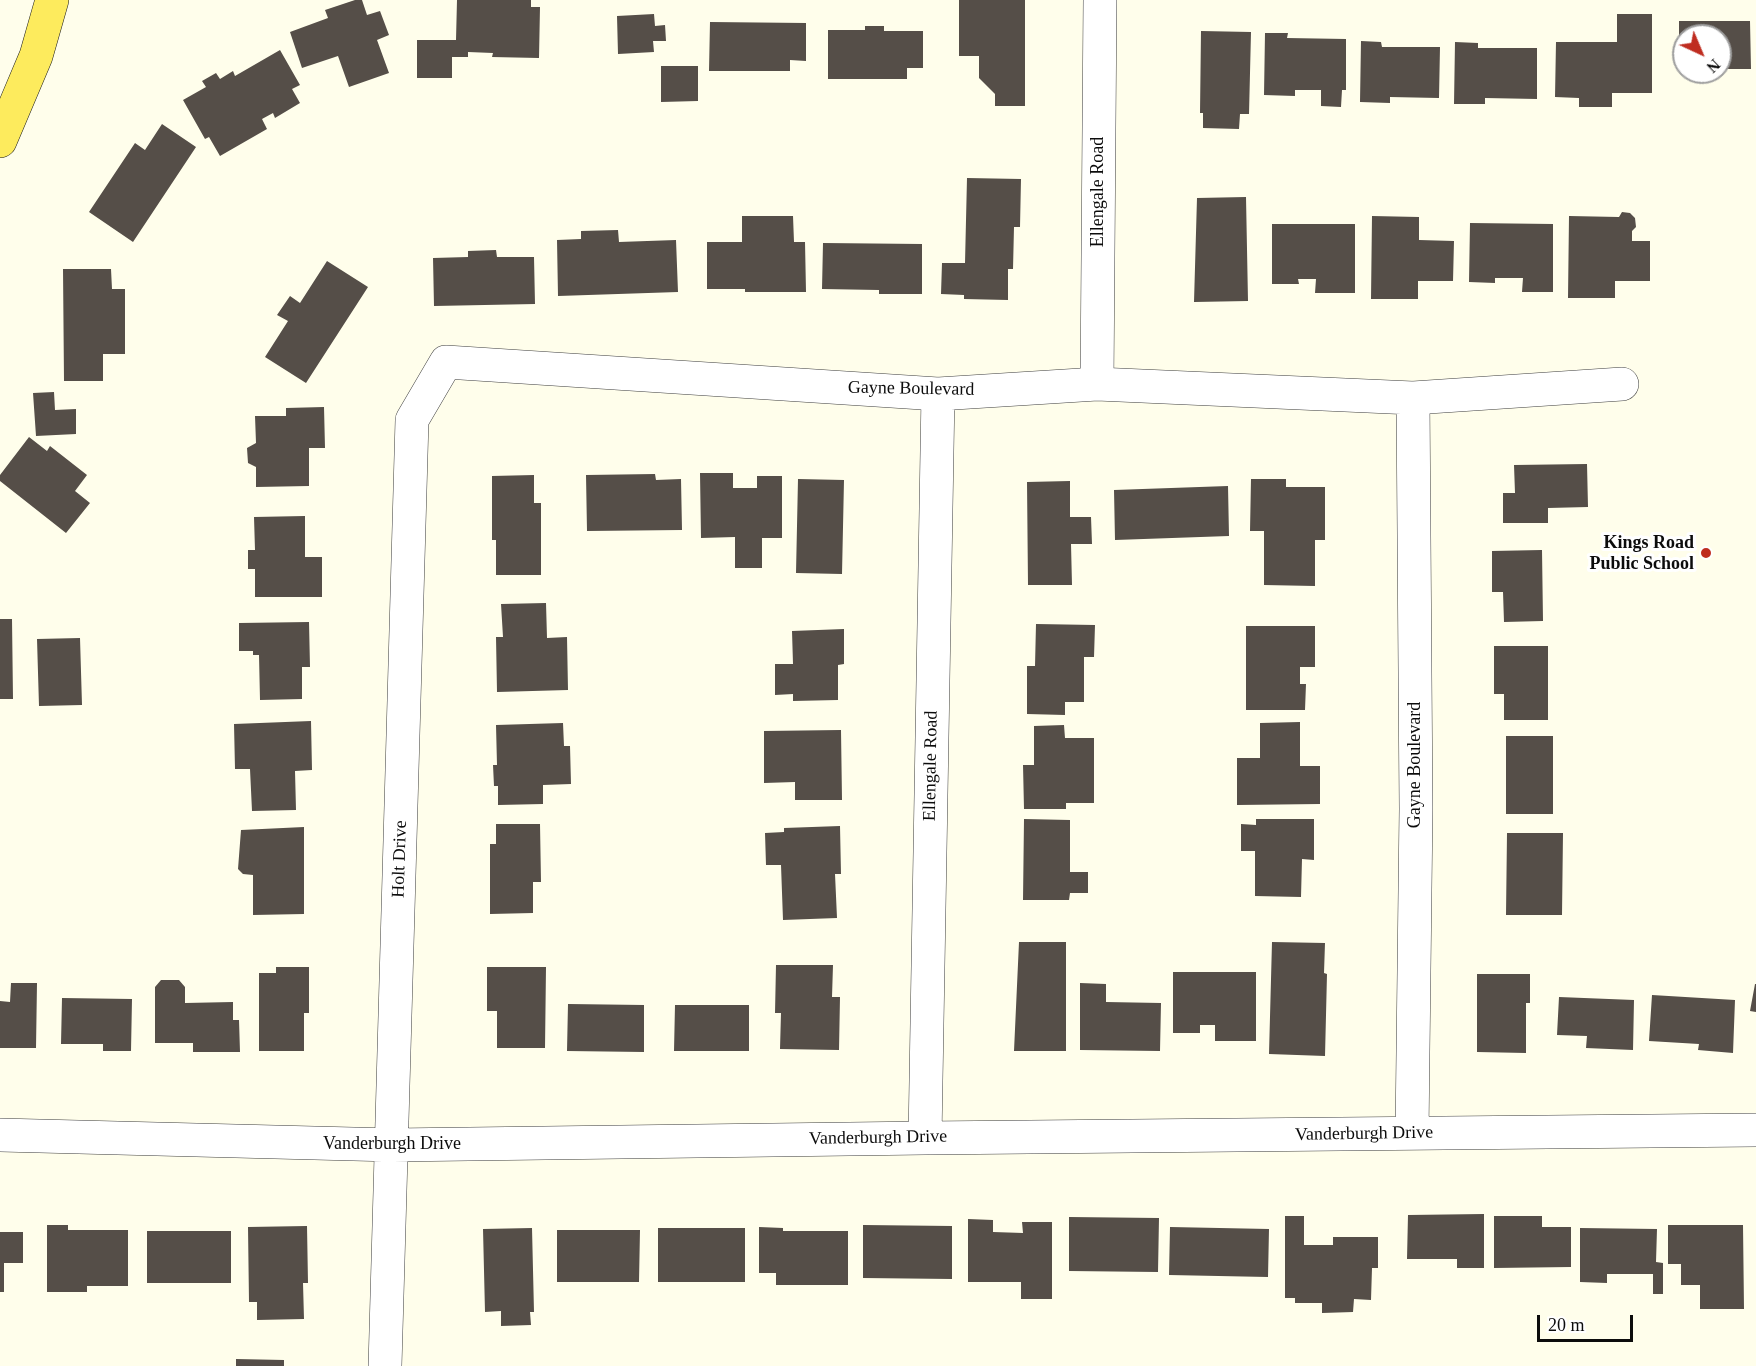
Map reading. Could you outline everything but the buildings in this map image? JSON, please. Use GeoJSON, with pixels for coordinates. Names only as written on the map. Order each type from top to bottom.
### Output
{"type":"FeatureCollection","features":[{"type":"Feature","properties":{"kind":"main road"},"geometry":{"type":"LineString","coordinates":[[0,141],[36,56],[52,0]]}},
{"type":"Feature","properties":{"kind":"main road"},"geometry":{"type":"LineString","coordinates":[[36,56],[71,0]]}},
{"type":"Feature","properties":{"kind":"street","name":"Ellengale Road"},"geometry":{"type":"LineString","coordinates":[[1097,384],[1100,0]]}},
{"type":"Feature","properties":{"kind":"street","name":"Gayne Boulevard"},"geometry":{"type":"LineString","coordinates":[[446,362],[938,394],[1097,384],[1413,398],[1622,384]]}},
{"type":"Feature","properties":{"kind":"street","name":"Holt Drive"},"geometry":{"type":"LineString","coordinates":[[386,1366],[412,420],[446,362]]}},
{"type":"Feature","properties":{"kind":"street","name":"Ellengale Road"},"geometry":{"type":"LineString","coordinates":[[925,1138],[938,394]]}},
{"type":"Feature","properties":{"kind":"street","name":"Gayne Boulevard"},"geometry":{"type":"LineString","coordinates":[[1412,1133],[1416,809],[1413,398]]}},
{"type":"Feature","properties":{"kind":"street","name":"Vanderburgh Drive"},"geometry":{"type":"LineString","coordinates":[[0,1136],[393,1145],[1756,1130]]}},
{"type":"Feature","properties":{"kind":"place","name":"Kings Road Public School"},"geometry":{"type":"Point","coordinates":[1706,553]}}]}
